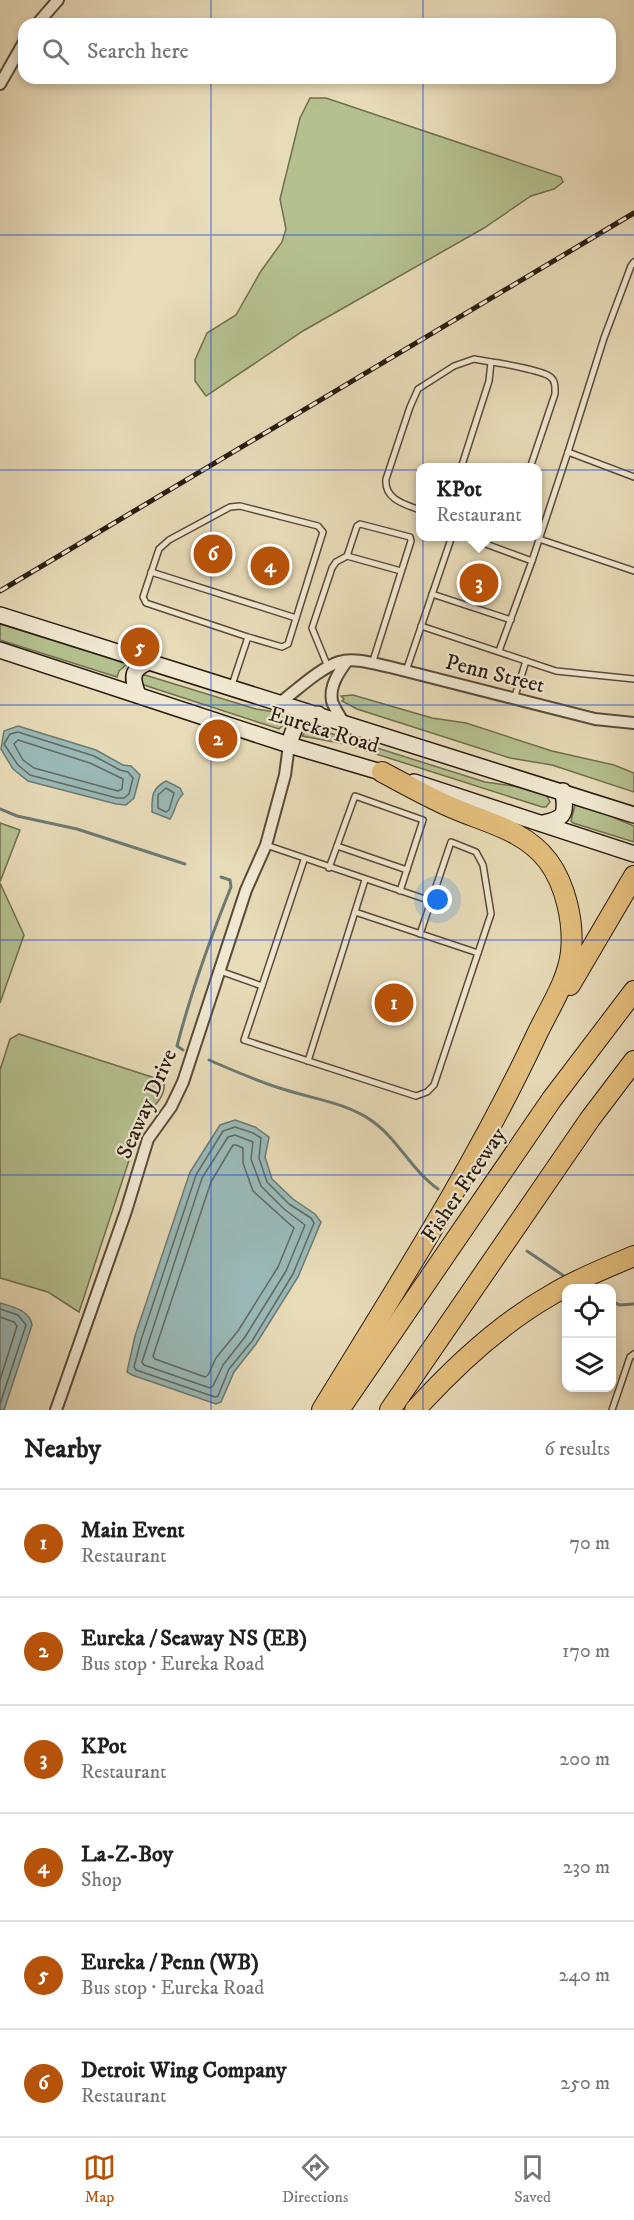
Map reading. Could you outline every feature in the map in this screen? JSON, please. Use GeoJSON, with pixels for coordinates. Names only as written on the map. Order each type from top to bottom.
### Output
{"type":"FeatureCollection","features":[{"type":"Feature","properties":{"kind":"highway"},"geometry":{"type":"LineString","coordinates":[[382,772],[447,806],[501,826],[520,836],[548,862],[556,876],[568,906],[571,951],[564,977],[522,1067]]}},
{"type":"Feature","properties":{"kind":"highway"},"geometry":{"type":"LineString","coordinates":[[322,1410],[451,1198],[522,1067],[634,876]]}},
{"type":"Feature","properties":{"kind":"highway","name":"Fisher Freeway"},"geometry":{"type":"LineString","coordinates":[[339,1410],[546,1108],[634,991]]}},
{"type":"Feature","properties":{"kind":"highway"},"geometry":{"type":"LineString","coordinates":[[390,1410],[584,1129],[634,1061]]}},
{"type":"Feature","properties":{"kind":"highway"},"geometry":{"type":"LineString","coordinates":[[415,1410],[465,1360],[519,1316],[573,1282],[634,1256]]}},
{"type":"Feature","properties":{"kind":"main road","name":"Eureka Road"},"geometry":{"type":"LineString","coordinates":[[0,615],[634,815]]}},
{"type":"Feature","properties":{"kind":"main road","name":"Eureka Road"},"geometry":{"type":"LineString","coordinates":[[0,650],[289,745],[382,772],[634,854]]}},
{"type":"Feature","properties":{"kind":"main road"},"geometry":{"type":"LineString","coordinates":[[138,695],[133,682],[134,672],[140,665],[151,661]]}},
{"type":"Feature","properties":{"kind":"main road"},"geometry":{"type":"LineString","coordinates":[[289,745],[294,727],[301,719],[318,714]]}},
{"type":"Feature","properties":{"kind":"main road"},"geometry":{"type":"LineString","coordinates":[[543,823],[562,816],[565,805],[563,791]]}},
{"type":"Feature","properties":{"kind":"street"},"geometry":{"type":"LineString","coordinates":[[42,18],[58,0]]}},
{"type":"Feature","properties":{"kind":"street"},"geometry":{"type":"LineString","coordinates":[[0,84],[18,52]]}},
{"type":"Feature","properties":{"kind":"street","name":"Penn Street"},"geometry":{"type":"LineString","coordinates":[[281,702],[328,667],[340,661],[347,661],[405,671],[595,719],[634,723]]}},
{"type":"Feature","properties":{"kind":"street"},"geometry":{"type":"LineString","coordinates":[[343,722],[332,701],[333,686],[338,672],[347,661]]}},
{"type":"Feature","properties":{"kind":"street","name":"Seaway Drive"},"geometry":{"type":"LineString","coordinates":[[56,1410],[126,1211],[148,1139],[180,1090],[248,884],[266,845],[285,775],[289,745]]}},
{"type":"Feature","properties":{"kind":"lane"},"geometry":{"type":"LineString","coordinates":[[542,530],[604,339],[634,262]]}},
{"type":"Feature","properties":{"kind":"lane"},"geometry":{"type":"LineString","coordinates":[[416,508],[389,495],[385,488],[386,478],[406,417],[418,389],[454,366],[474,359],[500,363],[549,376],[555,383],[555,394],[532,463]]}},
{"type":"Feature","properties":{"kind":"lane"},"geometry":{"type":"LineString","coordinates":[[463,463],[489,381],[491,362]]}},
{"type":"Feature","properties":{"kind":"lane"},"geometry":{"type":"LineString","coordinates":[[568,452],[634,477]]}},
{"type":"Feature","properties":{"kind":"lane"},"geometry":{"type":"LineString","coordinates":[[240,506],[318,526],[323,532],[296,618],[288,644],[282,646],[146,603],[143,597],[159,549],[169,540],[230,507],[240,506]]}},
{"type":"Feature","properties":{"kind":"lane"},"geometry":{"type":"LineString","coordinates":[[328,667],[312,628],[332,568],[336,562],[347,556],[357,526],[360,524],[410,537],[411,541],[372,664]]}},
{"type":"Feature","properties":{"kind":"lane"},"geometry":{"type":"LineString","coordinates":[[542,540],[634,572]]}},
{"type":"Feature","properties":{"kind":"lane"},"geometry":{"type":"LineString","coordinates":[[405,671],[451,541]]}},
{"type":"Feature","properties":{"kind":"lane"},"geometry":{"type":"LineString","coordinates":[[475,541],[532,561]]}},
{"type":"Feature","properties":{"kind":"lane"},"geometry":{"type":"LineString","coordinates":[[499,651],[538,541]]}},
{"type":"Feature","properties":{"kind":"lane"},"geometry":{"type":"LineString","coordinates":[[347,556],[401,571]]}},
{"type":"Feature","properties":{"kind":"lane"},"geometry":{"type":"LineString","coordinates":[[152,572],[296,618]]}},
{"type":"Feature","properties":{"kind":"lane"},"geometry":{"type":"LineString","coordinates":[[432,594],[511,620]]}},
{"type":"Feature","properties":{"kind":"lane"},"geometry":{"type":"LineString","coordinates":[[421,626],[556,671],[634,679]]}},
{"type":"Feature","properties":{"kind":"lane"},"geometry":{"type":"LineString","coordinates":[[232,687],[248,637]]}},
{"type":"Feature","properties":{"kind":"lane"},"geometry":{"type":"LineString","coordinates":[[514,699],[526,661]]}},
{"type":"Feature","properties":{"kind":"lane"},"geometry":{"type":"LineString","coordinates":[[329,868],[356,796],[423,820],[400,891]]}},
{"type":"Feature","properties":{"kind":"lane"},"geometry":{"type":"LineString","coordinates":[[304,860],[244,1040],[416,1096],[427,1092],[434,1085],[491,914],[483,865],[476,852],[451,842],[420,934]]}},
{"type":"Feature","properties":{"kind":"lane"},"geometry":{"type":"LineString","coordinates":[[266,845],[304,860],[431,901]]}},
{"type":"Feature","properties":{"kind":"lane"},"geometry":{"type":"LineString","coordinates":[[337,846],[407,870]]}},
{"type":"Feature","properties":{"kind":"lane"},"geometry":{"type":"LineString","coordinates":[[308,1061],[365,880]]}},
{"type":"Feature","properties":{"kind":"lane"},"geometry":{"type":"LineString","coordinates":[[355,912],[478,953]]}},
{"type":"Feature","properties":{"kind":"lane"},"geometry":{"type":"LineString","coordinates":[[219,970],[262,986]]}},
{"type":"Feature","properties":{"kind":"lane"},"geometry":{"type":"LineString","coordinates":[[612,1410],[630,1357],[634,1354]]}},
{"type":"Feature","properties":{"kind":"green space"},"geometry":{"type":"Polygon","coordinates":[[[310,98],[326,98],[561,177],[563,182],[554,189],[531,196],[484,228],[303,331],[206,396],[195,381],[195,360],[207,333],[236,315],[261,271],[282,242],[286,229],[280,199],[300,118],[310,98]]]}},
{"type":"Feature","properties":{"kind":"green space"},"geometry":{"type":"Polygon","coordinates":[[[0,624],[127,664],[119,671],[117,677],[0,640],[0,624]]]}},
{"type":"Feature","properties":{"kind":"green space"},"geometry":{"type":"Polygon","coordinates":[[[145,675],[256,709],[289,714],[286,722],[279,729],[144,685],[140,683],[141,677],[145,675]]]}},
{"type":"Feature","properties":{"kind":"green space"},"geometry":{"type":"Polygon","coordinates":[[[353,695],[432,718],[466,723],[552,751],[614,765],[634,773],[634,792],[552,765],[510,758],[357,709],[342,701],[344,699],[341,696],[353,695]]]}},
{"type":"Feature","properties":{"kind":"green space"},"geometry":{"type":"Polygon","coordinates":[[[308,729],[317,729],[485,782],[520,787],[546,795],[550,802],[546,807],[542,807],[345,744],[302,736],[308,729]]]}},
{"type":"Feature","properties":{"kind":"green space"},"geometry":{"type":"Polygon","coordinates":[[[575,805],[634,826],[634,842],[573,823],[571,821],[575,805]]]}},
{"type":"Feature","properties":{"kind":"green space"},"geometry":{"type":"Polygon","coordinates":[[[0,823],[20,830],[0,882],[0,823]]]}},
{"type":"Feature","properties":{"kind":"green space"},"geometry":{"type":"Polygon","coordinates":[[[0,883],[24,935],[0,1003],[0,883]]]}},
{"type":"Feature","properties":{"kind":"green space"},"geometry":{"type":"Polygon","coordinates":[[[19,1034],[158,1079],[164,1084],[161,1096],[147,1115],[138,1133],[79,1312],[48,1292],[0,1278],[0,1070],[10,1039],[19,1034]]]}},
{"type":"Feature","properties":{"kind":"water"},"geometry":{"type":"Polygon","coordinates":[[[18,726],[96,750],[123,765],[131,766],[140,775],[134,798],[126,805],[116,804],[28,781],[13,769],[1,749],[4,731],[18,726]]]}},
{"type":"Feature","properties":{"kind":"water"},"geometry":{"type":"Polygon","coordinates":[[[166,781],[180,788],[183,794],[170,819],[152,812],[153,794],[157,787],[166,781]]]}},
{"type":"Feature","properties":{"kind":"water"},"geometry":{"type":"Polygon","coordinates":[[[235,1120],[255,1127],[269,1137],[265,1157],[272,1179],[293,1199],[315,1214],[321,1222],[298,1277],[256,1344],[234,1372],[221,1402],[216,1404],[127,1372],[135,1336],[190,1172],[220,1125],[235,1120]]]}},
{"type":"Feature","properties":{"kind":"water"},"geometry":{"type":"Polygon","coordinates":[[[0,1303],[24,1313],[31,1320],[32,1325],[4,1410],[0,1410],[0,1303]]]}},
{"type":"Feature","properties":{"kind":"waterway"},"geometry":{"type":"LineString","coordinates":[[0,809],[17,816],[77,829],[185,864]]}},
{"type":"Feature","properties":{"kind":"waterway"},"geometry":{"type":"LineString","coordinates":[[183,1050],[177,1046],[188,1006],[231,887],[230,880],[221,877]]}},
{"type":"Feature","properties":{"kind":"waterway"},"geometry":{"type":"LineString","coordinates":[[209,1060],[266,1083],[341,1106],[362,1115],[381,1128],[420,1173],[438,1189]]}},
{"type":"Feature","properties":{"kind":"waterway"},"geometry":{"type":"LineString","coordinates":[[527,1251],[564,1276]]}},
{"type":"Feature","properties":{"kind":"waterway"},"geometry":{"type":"LineString","coordinates":[[616,1304],[634,1304]]}},
{"type":"Feature","properties":{"kind":"railway"},"geometry":{"type":"LineString","coordinates":[[0,591],[634,213]]}},
{"type":"Feature","properties":{"kind":"place","name":"Detroit Wing Company"},"geometry":{"type":"Point","coordinates":[213,554]}},
{"type":"Feature","properties":{"kind":"place","name":"La-Z-Boy"},"geometry":{"type":"Point","coordinates":[270,566]}},
{"type":"Feature","properties":{"kind":"place","name":"KPot"},"geometry":{"type":"Point","coordinates":[479,583]}},
{"type":"Feature","properties":{"kind":"place","name":"Eureka / Penn (WB)"},"geometry":{"type":"Point","coordinates":[140,647]}},
{"type":"Feature","properties":{"kind":"place","name":"Eureka / Seaway NS (EB)"},"geometry":{"type":"Point","coordinates":[218,739]}},
{"type":"Feature","properties":{"kind":"place","name":"Main Event"},"geometry":{"type":"Point","coordinates":[394,1003]}}]}
